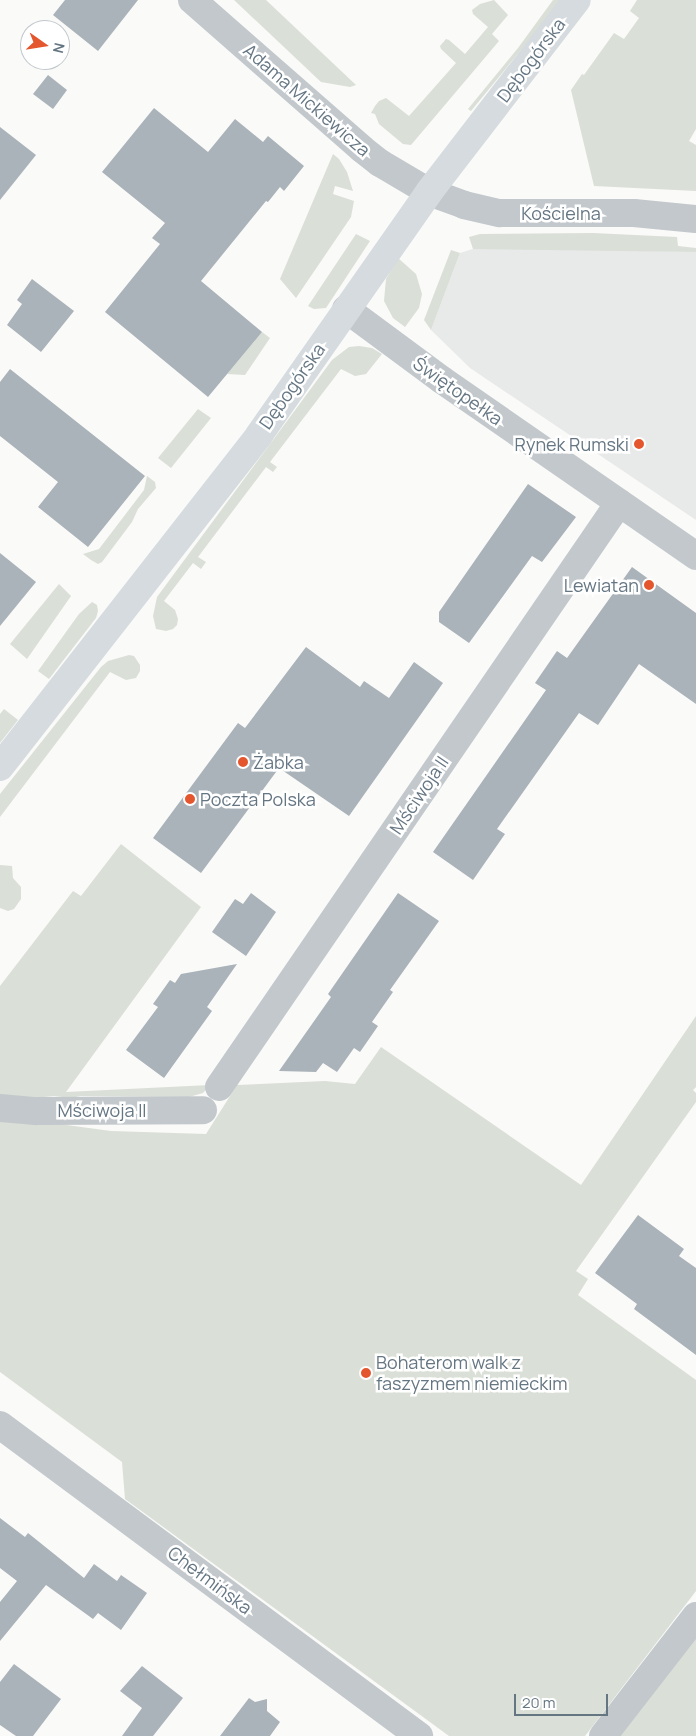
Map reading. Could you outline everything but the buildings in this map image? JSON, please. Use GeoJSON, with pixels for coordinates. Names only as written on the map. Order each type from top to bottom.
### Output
{"type":"FeatureCollection","features":[{"type":"Feature","properties":{"kind":"main road","name":"Dębogórska"},"geometry":{"type":"LineString","coordinates":[[0,767],[259,435],[429,192],[577,0]]}},
{"type":"Feature","properties":{"kind":"street","name":"Adama Mickiewicza"},"geometry":{"type":"LineString","coordinates":[[192,0],[362,149],[380,163],[429,192]]}},
{"type":"Feature","properties":{"kind":"street","name":"Kościelna"},"geometry":{"type":"LineString","coordinates":[[429,192],[464,206],[500,213],[634,213],[696,219]]}},
{"type":"Feature","properties":{"kind":"street","name":"Świętopełka"},"geometry":{"type":"LineString","coordinates":[[346,309],[442,380],[696,556]]}},
{"type":"Feature","properties":{"kind":"street","name":"Mściwoja II"},"geometry":{"type":"LineString","coordinates":[[219,1087],[619,503]]}},
{"type":"Feature","properties":{"kind":"street","name":"Mściwoja II"},"geometry":{"type":"LineString","coordinates":[[0,1108],[36,1111],[203,1110]]}},
{"type":"Feature","properties":{"kind":"street","name":"Chełmińska"},"geometry":{"type":"LineString","coordinates":[[0,1425],[419,1736]]}},
{"type":"Feature","properties":{"kind":"street"},"geometry":{"type":"LineString","coordinates":[[604,1736],[696,1616]]}},
{"type":"Feature","properties":{"kind":"shaded area"},"geometry":{"type":"Polygon","coordinates":[[[234,0],[266,0],[356,85],[350,87],[321,82],[234,0]]]}},
{"type":"Feature","properties":{"kind":"shaded area"},"geometry":{"type":"Polygon","coordinates":[[[494,0],[508,15],[492,34],[499,41],[411,145],[403,144],[379,124],[375,114],[371,113],[375,106],[379,101],[386,98],[409,116],[456,63],[440,46],[446,39],[465,54],[488,27],[473,14],[472,10],[480,4],[494,0]]]}},
{"type":"Feature","properties":{"kind":"shaded area"},"geometry":{"type":"Polygon","coordinates":[[[553,0],[562,0],[471,111],[468,109],[518,48],[553,0]]]}},
{"type":"Feature","properties":{"kind":"shaded area"},"geometry":{"type":"Polygon","coordinates":[[[637,0],[696,0],[696,129],[689,141],[696,145],[696,191],[594,186],[571,90],[614,33],[624,39],[639,18],[630,11],[637,0]]]}},
{"type":"Feature","properties":{"kind":"shaded area"},"geometry":{"type":"Polygon","coordinates":[[[333,154],[339,159],[347,172],[353,191],[335,186],[333,194],[354,201],[351,217],[296,298],[280,279],[333,154]]]}},
{"type":"Feature","properties":{"kind":"shaded area"},"geometry":{"type":"Polygon","coordinates":[[[593,233],[677,237],[678,246],[696,248],[696,252],[473,249],[469,237],[480,234],[593,233]]]}},
{"type":"Feature","properties":{"kind":"shaded area"},"geometry":{"type":"Polygon","coordinates":[[[356,234],[370,241],[326,308],[314,309],[308,306],[356,234]]]}},
{"type":"Feature","properties":{"kind":"shaded area","name":"Rynek Rumski"},"geometry":{"type":"Polygon","coordinates":[[[479,247],[696,252],[696,520],[470,368],[431,330],[460,253],[479,247]]]}},
{"type":"Feature","properties":{"kind":"shaded area"},"geometry":{"type":"Polygon","coordinates":[[[451,250],[460,253],[431,330],[424,320],[451,250]]]}},
{"type":"Feature","properties":{"kind":"shaded area"},"geometry":{"type":"Polygon","coordinates":[[[398,258],[416,274],[422,294],[419,308],[405,327],[393,318],[384,301],[386,279],[398,258]]]}},
{"type":"Feature","properties":{"kind":"shaded area"},"geometry":{"type":"Polygon","coordinates":[[[262,332],[270,338],[245,375],[227,374],[262,332]]]}},
{"type":"Feature","properties":{"kind":"shaded area"},"geometry":{"type":"Polygon","coordinates":[[[349,347],[372,348],[382,354],[366,374],[355,376],[341,369],[270,462],[277,467],[273,472],[266,467],[198,557],[206,562],[201,569],[193,563],[164,601],[175,610],[178,619],[177,625],[173,629],[166,631],[156,629],[153,616],[157,597],[332,360],[349,347]]]}},
{"type":"Feature","properties":{"kind":"shaded area"},"geometry":{"type":"Polygon","coordinates":[[[198,409],[211,418],[171,468],[158,458],[198,409]]]}},
{"type":"Feature","properties":{"kind":"shaded area"},"geometry":{"type":"Polygon","coordinates":[[[147,476],[155,482],[156,488],[138,509],[132,522],[102,562],[98,564],[91,560],[83,554],[99,549],[144,490],[147,476]]]}},
{"type":"Feature","properties":{"kind":"shaded area"},"geometry":{"type":"Polygon","coordinates":[[[59,584],[71,596],[27,659],[10,644],[59,584]]]}},
{"type":"Feature","properties":{"kind":"shaded area"},"geometry":{"type":"Polygon","coordinates":[[[92,602],[97,605],[96,618],[49,679],[38,671],[79,614],[92,602]]]}},
{"type":"Feature","properties":{"kind":"shaded area"},"geometry":{"type":"Polygon","coordinates":[[[129,655],[134,656],[140,665],[140,671],[136,678],[126,680],[110,672],[0,817],[0,794],[101,667],[108,661],[129,655]]]}},
{"type":"Feature","properties":{"kind":"shaded area"},"geometry":{"type":"Polygon","coordinates":[[[4,709],[18,720],[0,743],[0,714],[4,709]]]}},
{"type":"Feature","properties":{"kind":"shaded area"},"geometry":{"type":"Polygon","coordinates":[[[121,844],[201,907],[66,1092],[210,1085],[203,1093],[189,1097],[80,1096],[71,1098],[54,1096],[0,1099],[0,986],[73,891],[81,896],[121,844]]]}},
{"type":"Feature","properties":{"kind":"shaded area"},"geometry":{"type":"Polygon","coordinates":[[[0,865],[12,866],[13,878],[21,887],[21,899],[14,909],[8,911],[0,908],[0,865]]]}},
{"type":"Feature","properties":{"kind":"shaded area"},"geometry":{"type":"Polygon","coordinates":[[[696,1016],[696,1087],[693,1090],[696,1093],[696,1102],[576,1271],[588,1279],[578,1295],[696,1380],[696,1591],[585,1736],[449,1736],[125,1499],[122,1462],[0,1372],[0,1116],[111,1131],[206,1134],[237,1085],[325,1081],[355,1084],[381,1047],[581,1185],[696,1016]]]}},
{"type":"Feature","properties":{"kind":"shaded area"},"geometry":{"type":"Polygon","coordinates":[[[696,1635],[696,1736],[619,1736],[696,1635]]]}},
{"type":"Feature","properties":{"kind":"place","name":"Rynek Rumski"},"geometry":{"type":"Point","coordinates":[639,444]}},
{"type":"Feature","properties":{"kind":"place","name":"Lewiatan"},"geometry":{"type":"Point","coordinates":[649,585]}},
{"type":"Feature","properties":{"kind":"place","name":"Żabka"},"geometry":{"type":"Point","coordinates":[243,762]}},
{"type":"Feature","properties":{"kind":"place","name":"Poczta Polska"},"geometry":{"type":"Point","coordinates":[190,799]}},
{"type":"Feature","properties":{"kind":"place","name":"Bohaterom walk z faszyzmem niemieckim"},"geometry":{"type":"Point","coordinates":[366,1373]}}]}
